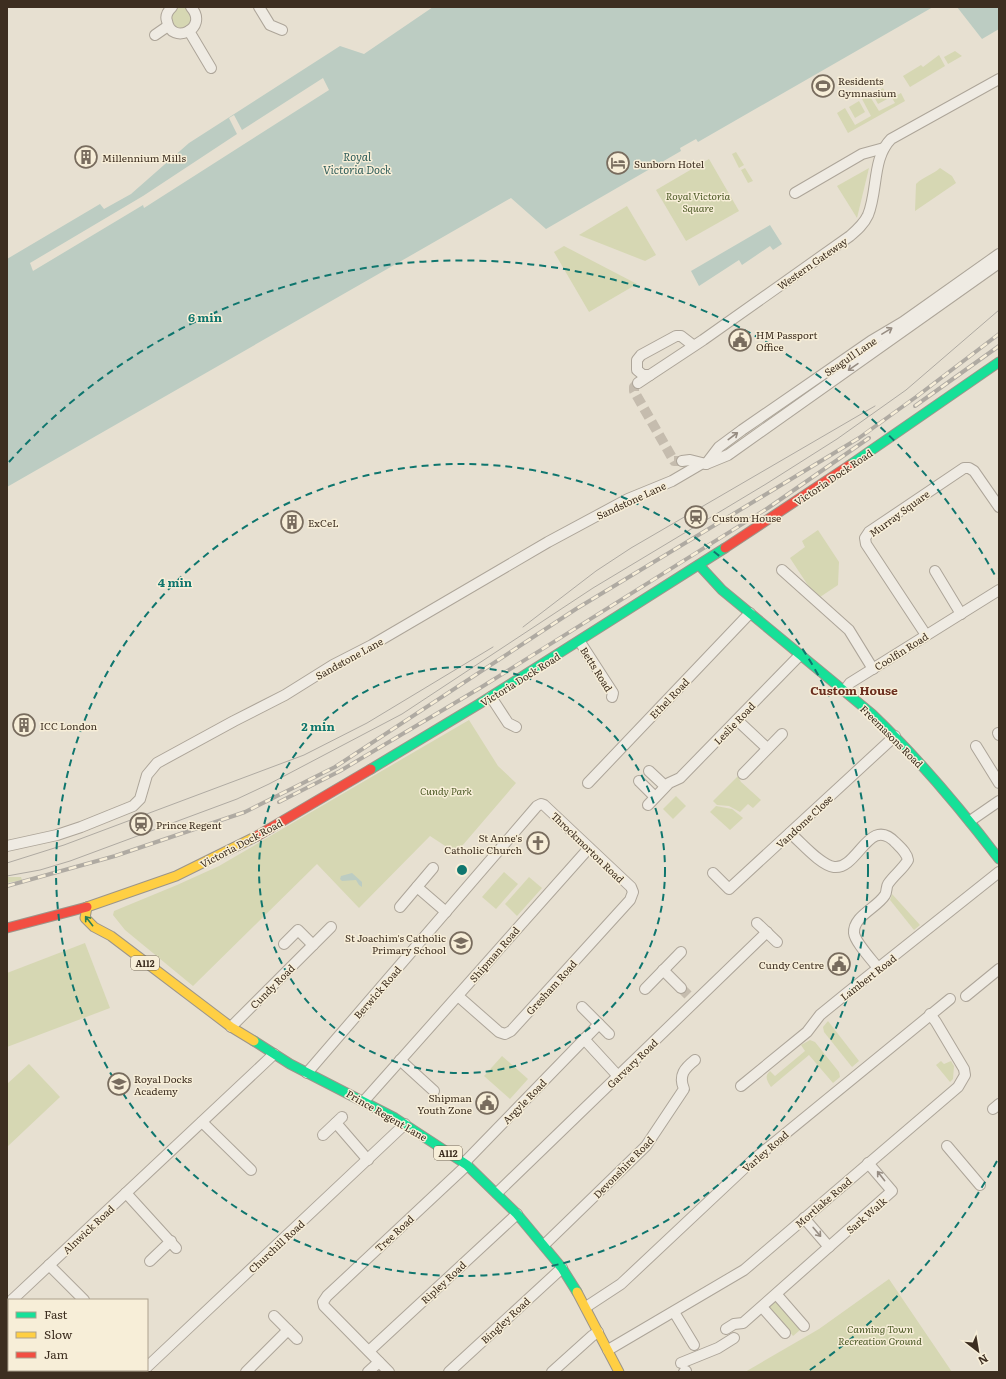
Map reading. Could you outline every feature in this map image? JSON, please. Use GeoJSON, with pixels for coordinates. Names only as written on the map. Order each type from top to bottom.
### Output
{"type":"FeatureCollection","features":[{"type":"Feature","properties":{"kind":"street"},"geometry":{"type":"LineString","coordinates":[[259,7],[270,25],[282,30]]}},
{"type":"Feature","properties":{"kind":"street"},"geometry":{"type":"LineString","coordinates":[[170,8],[166,18],[168,26],[178,33],[189,31],[195,24],[195,8]]}},
{"type":"Feature","properties":{"kind":"street"},"geometry":{"type":"LineString","coordinates":[[155,35],[168,26]]}},
{"type":"Feature","properties":{"kind":"street"},"geometry":{"type":"LineString","coordinates":[[189,31],[211,68]]}},
{"type":"Feature","properties":{"kind":"street"},"geometry":{"type":"LineString","coordinates":[[795,193],[862,154],[884,148],[891,139],[999,79]]}},
{"type":"Feature","properties":{"kind":"street","name":"Western Gateway"},"geometry":{"type":"LineString","coordinates":[[638,383],[694,346],[862,226],[868,215],[880,158],[884,148]]}},
{"type":"Feature","properties":{"kind":"street","name":"Seagull Lane"},"geometry":{"type":"LineString","coordinates":[[704,464],[720,447],[742,430],[871,341],[903,322],[999,254]]}},
{"type":"Feature","properties":{"kind":"street","name":"Seagull Lane"},"geometry":{"type":"LineString","coordinates":[[704,464],[728,455],[999,263]]}},
{"type":"Feature","properties":{"kind":"street"},"geometry":{"type":"LineString","coordinates":[[650,375],[643,375],[637,370],[637,360],[641,355],[676,336],[681,336],[694,346]]}},
{"type":"Feature","properties":{"kind":"street","name":"Victoria Dock Road"},"geometry":{"type":"LineString","coordinates":[[7,928],[87,908],[152,886],[218,856],[391,758],[580,642],[699,565],[883,443],[999,362]]}},
{"type":"Feature","properties":{"kind":"street"},"geometry":{"type":"LineString","coordinates":[[682,461],[690,460],[704,464]]}},
{"type":"Feature","properties":{"kind":"street","name":"Sandstone Lane"},"geometry":{"type":"LineString","coordinates":[[7,846],[69,831],[133,806],[140,799],[147,775],[157,763],[285,695],[334,665],[372,645],[548,542],[628,499],[672,481],[704,464]]}},
{"type":"Feature","properties":{"kind":"street","name":"Murray Square"},"geometry":{"type":"LineString","coordinates":[[926,635],[866,544],[865,538],[869,532],[964,468],[969,468],[974,471],[999,506]]}},
{"type":"Feature","properties":{"kind":"street","name":"Freemasons Road"},"geometry":{"type":"LineString","coordinates":[[699,565],[711,580],[844,691],[895,736],[970,821],[999,859]]}},
{"type":"Feature","properties":{"kind":"street"},"geometry":{"type":"LineString","coordinates":[[782,570],[849,630],[873,668]]}},
{"type":"Feature","properties":{"kind":"street"},"geometry":{"type":"LineString","coordinates":[[935,571],[961,614]]}},
{"type":"Feature","properties":{"kind":"street","name":"Coolfin Road"},"geometry":{"type":"LineString","coordinates":[[844,691],[850,683],[873,668],[999,590]]}},
{"type":"Feature","properties":{"kind":"street","name":"Ethel Road"},"geometry":{"type":"LineString","coordinates":[[588,783],[750,613]]}},
{"type":"Feature","properties":{"kind":"street","name":"Betts Road"},"geometry":{"type":"LineString","coordinates":[[580,642],[613,693],[612,697]]}},
{"type":"Feature","properties":{"kind":"street","name":"Leslie Road"},"geometry":{"type":"LineString","coordinates":[[648,805],[666,786],[680,778],[800,655]]}},
{"type":"Feature","properties":{"kind":"street"},"geometry":{"type":"LineString","coordinates":[[491,697],[508,723],[516,726]]}},
{"type":"Feature","properties":{"kind":"street"},"geometry":{"type":"LineString","coordinates":[[737,720],[767,748]]}},
{"type":"Feature","properties":{"kind":"street"},"geometry":{"type":"LineString","coordinates":[[743,774],[782,734]]}},
{"type":"Feature","properties":{"kind":"street","name":"Vandome Close"},"geometry":{"type":"LineString","coordinates":[[712,873],[729,889],[895,736]]}},
{"type":"Feature","properties":{"kind":"street"},"geometry":{"type":"LineString","coordinates":[[976,746],[999,783]]}},
{"type":"Feature","properties":{"kind":"street"},"geometry":{"type":"LineString","coordinates":[[649,770],[666,786]]}},
{"type":"Feature","properties":{"kind":"street"},"geometry":{"type":"LineString","coordinates":[[639,781],[655,797]]}},
{"type":"Feature","properties":{"kind":"street"},"geometry":{"type":"LineString","coordinates":[[970,821],[999,801]]}},
{"type":"Feature","properties":{"kind":"street","name":"Throckmorton Road"},"geometry":{"type":"LineString","coordinates":[[541,804],[631,887],[633,892]]}},
{"type":"Feature","properties":{"kind":"street","name":"Berwick Road"},"geometry":{"type":"LineString","coordinates":[[307,1073],[541,804]]}},
{"type":"Feature","properties":{"kind":"street"},"geometry":{"type":"LineString","coordinates":[[790,833],[827,866],[836,867],[844,864],[875,836],[882,834],[889,835],[908,856],[908,860],[905,865],[894,875],[887,886],[885,895],[856,922],[854,933],[858,942],[878,968]]}},
{"type":"Feature","properties":{"kind":"street","name":"Shipman Road"},"geometry":{"type":"LineString","coordinates":[[364,1101],[588,848]]}},
{"type":"Feature","properties":{"kind":"street"},"geometry":{"type":"LineString","coordinates":[[400,907],[433,868]]}},
{"type":"Feature","properties":{"kind":"street","name":"Lambert Road"},"geometry":{"type":"LineString","coordinates":[[741,1086],[807,1032],[820,1015],[999,872]]}},
{"type":"Feature","properties":{"kind":"street"},"geometry":{"type":"LineString","coordinates":[[417,887],[446,912]]}},
{"type":"Feature","properties":{"kind":"street","name":"Gresham Road"},"geometry":{"type":"LineString","coordinates":[[458,996],[499,1032],[505,1034],[510,1031],[630,900],[633,892]]}},
{"type":"Feature","properties":{"kind":"street"},"geometry":{"type":"LineString","coordinates":[[87,908],[95,913]]}},
{"type":"Feature","properties":{"kind":"street","name":"Prince Regent Lane"},"geometry":{"type":"LineString","coordinates":[[87,908],[85,915],[89,923],[100,932],[111,936],[231,1027],[307,1073],[364,1101],[405,1124],[465,1164],[497,1193],[517,1214],[562,1268],[586,1307],[619,1372]]}},
{"type":"Feature","properties":{"kind":"street","name":"Prince Regent Lane"},"geometry":{"type":"LineString","coordinates":[[103,922],[111,936]]}},
{"type":"Feature","properties":{"kind":"street"},"geometry":{"type":"LineString","coordinates":[[757,923],[777,942]]}},
{"type":"Feature","properties":{"kind":"street","name":"Cundy Road"},"geometry":{"type":"LineString","coordinates":[[231,1027],[331,927]]}},
{"type":"Feature","properties":{"kind":"street"},"geometry":{"type":"LineString","coordinates":[[284,944],[298,930],[313,945]]}},
{"type":"Feature","properties":{"kind":"street","name":"Garvary Road"},"geometry":{"type":"LineString","coordinates":[[497,1193],[618,1076],[688,995],[767,932]]}},
{"type":"Feature","properties":{"kind":"street"},"geometry":{"type":"LineString","coordinates":[[645,988],[681,952]]}},
{"type":"Feature","properties":{"kind":"street"},"geometry":{"type":"LineString","coordinates":[[663,970],[688,995]]}},
{"type":"Feature","properties":{"kind":"street"},"geometry":{"type":"LineString","coordinates":[[966,996],[998,974]]}},
{"type":"Feature","properties":{"kind":"street","name":"Varley Road"},"geometry":{"type":"LineString","coordinates":[[586,1307],[621,1284],[753,1160],[950,999]]}},
{"type":"Feature","properties":{"kind":"street"},"geometry":{"type":"LineString","coordinates":[[582,1007],[609,1034]]}},
{"type":"Feature","properties":{"kind":"street","name":"Mortlake Road"},"geometry":{"type":"LineString","coordinates":[[608,1350],[744,1270],[958,1087],[965,1074],[964,1069],[960,1060],[930,1014]]}},
{"type":"Feature","properties":{"kind":"street","name":"Argyle Road"},"geometry":{"type":"LineString","coordinates":[[465,1164],[599,1024]]}},
{"type":"Feature","properties":{"kind":"street"},"geometry":{"type":"LineString","coordinates":[[584,1039],[618,1076]]}},
{"type":"Feature","properties":{"kind":"street","name":"Alnwick Road"},"geometry":{"type":"LineString","coordinates":[[13,1299],[274,1054]]}},
{"type":"Feature","properties":{"kind":"street"},"geometry":{"type":"LineString","coordinates":[[400,1060],[434,1091]]}},
{"type":"Feature","properties":{"kind":"street","name":"Devonshire Road"},"geometry":{"type":"LineString","coordinates":[[544,1245],[646,1146],[684,1089],[681,1084],[681,1074],[687,1066],[695,1060]]}},
{"type":"Feature","properties":{"kind":"street"},"geometry":{"type":"LineString","coordinates":[[323,1135],[339,1120],[368,1160]]}},
{"type":"Feature","properties":{"kind":"street"},"geometry":{"type":"LineString","coordinates":[[202,1122],[251,1170]]}},
{"type":"Feature","properties":{"kind":"street","name":"Churchill Road"},"geometry":{"type":"LineString","coordinates":[[148,1366],[405,1124]]}},
{"type":"Feature","properties":{"kind":"street"},"geometry":{"type":"LineString","coordinates":[[946,1146],[980,1185]]}},
{"type":"Feature","properties":{"kind":"street","name":"Sark Walk"},"geometry":{"type":"LineString","coordinates":[[726,1329],[734,1324],[743,1323],[777,1295],[892,1191],[868,1163]]}},
{"type":"Feature","properties":{"kind":"street","name":"Tree Road"},"geometry":{"type":"LineString","coordinates":[[369,1351],[324,1306],[323,1302],[327,1296],[465,1164]]}},
{"type":"Feature","properties":{"kind":"street"},"geometry":{"type":"LineString","coordinates":[[126,1193],[174,1244],[150,1260]]}},
{"type":"Feature","properties":{"kind":"street","name":"Ripley Road"},"geometry":{"type":"LineString","coordinates":[[369,1351],[517,1214]]}},
{"type":"Feature","properties":{"kind":"street"},"geometry":{"type":"LineString","coordinates":[[804,1218],[829,1247]]}},
{"type":"Feature","properties":{"kind":"street"},"geometry":{"type":"LineString","coordinates":[[49,1265],[83,1299]]}},
{"type":"Feature","properties":{"kind":"street","name":"Bingley Road"},"geometry":{"type":"LineString","coordinates":[[448,1372],[562,1268]]}},
{"type":"Feature","properties":{"kind":"street"},"geometry":{"type":"LineString","coordinates":[[777,1295],[804,1326]]}},
{"type":"Feature","properties":{"kind":"street"},"geometry":{"type":"LineString","coordinates":[[762,1307],[785,1333]]}},
{"type":"Feature","properties":{"kind":"street"},"geometry":{"type":"LineString","coordinates":[[674,1312],[694,1345]]}},
{"type":"Feature","properties":{"kind":"street"},"geometry":{"type":"LineString","coordinates":[[274,1316],[298,1339]]}},
{"type":"Feature","properties":{"kind":"street"},"geometry":{"type":"LineString","coordinates":[[246,1372],[288,1330]]}},
{"type":"Feature","properties":{"kind":"street"},"geometry":{"type":"LineString","coordinates":[[552,1372],[598,1332]]}},
{"type":"Feature","properties":{"kind":"street"},"geometry":{"type":"LineString","coordinates":[[683,1367],[734,1338]]}},
{"type":"Feature","properties":{"kind":"street"},"geometry":{"type":"LineString","coordinates":[[369,1351],[389,1372]]}},
{"type":"Feature","properties":{"kind":"street"},"geometry":{"type":"LineString","coordinates":[[368,1372],[379,1362]]}},
{"type":"Feature","properties":{"kind":"green space"},"geometry":{"type":"Polygon","coordinates":[[[181,7],[185,8],[191,14],[191,22],[185,28],[181,29],[177,28],[171,22],[170,18],[171,14],[177,8],[181,7]]]}},
{"type":"Feature","properties":{"kind":"green space"},"geometry":{"type":"Polygon","coordinates":[[[955,51],[962,56],[948,64],[944,57],[955,51]]]}},
{"type":"Feature","properties":{"kind":"green space"},"geometry":{"type":"Polygon","coordinates":[[[939,55],[945,66],[910,87],[903,76],[921,65],[923,67],[939,55]]]}},
{"type":"Feature","properties":{"kind":"green space"},"geometry":{"type":"Polygon","coordinates":[[[883,88],[889,98],[878,104],[873,95],[883,88]]]}},
{"type":"Feature","properties":{"kind":"green space"},"geometry":{"type":"Polygon","coordinates":[[[901,93],[905,101],[848,133],[837,113],[845,108],[855,125],[871,116],[862,99],[869,95],[879,111],[895,103],[892,98],[901,93]]]}},
{"type":"Feature","properties":{"kind":"green space"},"geometry":{"type":"Polygon","coordinates":[[[859,101],[865,112],[855,118],[849,107],[859,101]]]}},
{"type":"Feature","properties":{"kind":"green space"},"geometry":{"type":"Polygon","coordinates":[[[736,152],[744,165],[739,168],[732,154],[736,152]]]}},
{"type":"Feature","properties":{"kind":"green space","name":"Royal Victoria Square"},"geometry":{"type":"Polygon","coordinates":[[[709,159],[739,211],[686,241],[656,190],[709,159]]]}},
{"type":"Feature","properties":{"kind":"green space"},"geometry":{"type":"Polygon","coordinates":[[[745,168],[753,181],[748,183],[741,170],[745,168]]]}},
{"type":"Feature","properties":{"kind":"green space"},"geometry":{"type":"Polygon","coordinates":[[[869,168],[857,218],[837,186],[869,168]]]}},
{"type":"Feature","properties":{"kind":"green space"},"geometry":{"type":"Polygon","coordinates":[[[940,168],[952,176],[956,183],[915,211],[916,184],[940,168]]]}},
{"type":"Feature","properties":{"kind":"green space"},"geometry":{"type":"Polygon","coordinates":[[[627,206],[656,255],[645,261],[579,235],[627,206]]]}},
{"type":"Feature","properties":{"kind":"green space"},"geometry":{"type":"Polygon","coordinates":[[[564,246],[637,284],[589,312],[554,252],[564,246]]]}},
{"type":"Feature","properties":{"kind":"green space"},"geometry":{"type":"Polygon","coordinates":[[[818,530],[839,562],[838,585],[817,599],[790,558],[805,547],[802,541],[818,530]]]}},
{"type":"Feature","properties":{"kind":"green space","name":"Cundy Park"},"geometry":{"type":"Polygon","coordinates":[[[469,720],[498,766],[516,783],[456,853],[430,836],[359,908],[317,864],[193,986],[125,930],[113,915],[114,911],[219,866],[469,720]]]}},
{"type":"Feature","properties":{"kind":"green space"},"geometry":{"type":"Polygon","coordinates":[[[738,776],[741,782],[761,800],[753,808],[748,804],[740,812],[729,806],[717,805],[713,801],[738,776]]]}},
{"type":"Feature","properties":{"kind":"green space"},"geometry":{"type":"Polygon","coordinates":[[[676,796],[686,806],[673,819],[663,809],[676,796]]]}},
{"type":"Feature","properties":{"kind":"green space"},"geometry":{"type":"Polygon","coordinates":[[[716,806],[732,809],[743,818],[730,830],[710,812],[716,806]]]}},
{"type":"Feature","properties":{"kind":"green space"},"geometry":{"type":"Polygon","coordinates":[[[504,872],[518,884],[496,909],[482,897],[504,872]]]}},
{"type":"Feature","properties":{"kind":"green space"},"geometry":{"type":"Polygon","coordinates":[[[7,877],[21,877],[22,880],[7,883],[7,877]]]}},
{"type":"Feature","properties":{"kind":"green space"},"geometry":{"type":"Polygon","coordinates":[[[529,877],[542,888],[517,916],[505,904],[529,877]]]}},
{"type":"Feature","properties":{"kind":"green space"},"geometry":{"type":"Polygon","coordinates":[[[892,894],[920,925],[914,930],[890,900],[892,894]]]}},
{"type":"Feature","properties":{"kind":"green space"},"geometry":{"type":"Polygon","coordinates":[[[85,943],[110,1008],[7,1047],[7,973],[85,943]]]}},
{"type":"Feature","properties":{"kind":"green space"},"geometry":{"type":"Polygon","coordinates":[[[828,1021],[859,1061],[852,1067],[824,1032],[823,1027],[828,1021]]]}},
{"type":"Feature","properties":{"kind":"green space"},"geometry":{"type":"Polygon","coordinates":[[[810,1040],[815,1042],[839,1072],[840,1077],[833,1083],[809,1055],[771,1087],[767,1079],[768,1073],[770,1071],[775,1076],[805,1051],[801,1045],[810,1040]]]}},
{"type":"Feature","properties":{"kind":"green space"},"geometry":{"type":"Polygon","coordinates":[[[502,1056],[528,1079],[510,1099],[484,1076],[502,1056]]]}},
{"type":"Feature","properties":{"kind":"green space"},"geometry":{"type":"Polygon","coordinates":[[[941,1061],[944,1064],[951,1061],[954,1066],[953,1079],[950,1082],[936,1065],[941,1061]]]}},
{"type":"Feature","properties":{"kind":"green space"},"geometry":{"type":"Polygon","coordinates":[[[29,1064],[60,1097],[7,1147],[7,1084],[29,1064]]]}},
{"type":"Feature","properties":{"kind":"green space","name":"Canning Town Recreation Ground"},"geometry":{"type":"Polygon","coordinates":[[[889,1279],[952,1372],[745,1372],[819,1329],[889,1279]]]}},
{"type":"Feature","properties":{"kind":"green space"},"geometry":{"type":"Polygon","coordinates":[[[776,1301],[800,1330],[793,1336],[769,1307],[776,1301]]]}},
{"type":"Feature","properties":{"kind":"water","name":"Royal Victoria Dock"},"geometry":{"type":"Polygon","coordinates":[[[433,7],[933,7],[698,142],[696,139],[680,148],[681,151],[546,229],[511,198],[7,487],[7,259],[100,204],[104,209],[131,194],[189,143],[340,46],[364,54],[433,7]]]}},
{"type":"Feature","properties":{"kind":"water"},"geometry":{"type":"Polygon","coordinates":[[[957,7],[999,7],[999,29],[982,39],[957,7]]]}},
{"type":"Feature","properties":{"kind":"water"},"geometry":{"type":"Polygon","coordinates":[[[770,225],[782,244],[773,250],[770,246],[742,265],[739,260],[699,286],[691,271],[770,225]]]}},
{"type":"Feature","properties":{"kind":"water"},"geometry":{"type":"Polygon","coordinates":[[[352,873],[362,882],[362,887],[356,880],[342,881],[340,879],[341,876],[352,873]]]}},
{"type":"Feature","properties":{"kind":"pier"},"geometry":{"type":"Polygon","coordinates":[[[323,78],[329,90],[144,208],[143,205],[33,271],[30,263],[143,196],[237,134],[229,118],[234,115],[242,130],[323,78]]]}},
{"type":"Feature","properties":{"kind":"tunnel"},"geometry":{"type":"LineString","coordinates":[[638,383],[634,387],[634,391],[674,461],[682,461]]}},
{"type":"Feature","properties":{"kind":"tunnel"},"geometry":{"type":"LineString","coordinates":[[681,988],[688,995]]}},
{"type":"Feature","properties":{"kind":"tram line"},"geometry":{"type":"LineString","coordinates":[[7,876],[40,870],[70,861],[237,799],[269,784],[402,714],[593,588],[766,484],[837,439],[906,390],[999,310]]}},
{"type":"Feature","properties":{"kind":"tram line"},"geometry":{"type":"LineString","coordinates":[[523,627],[596,571],[631,548],[875,406]]}},
{"type":"Feature","properties":{"kind":"tram line"},"geometry":{"type":"LineString","coordinates":[[7,863],[64,845],[304,755],[367,723],[493,647]]}},
{"type":"Feature","properties":{"kind":"railway"},"geometry":{"type":"LineString","coordinates":[[7,886],[115,856],[245,812],[335,767],[576,609],[859,438],[999,334]]}},
{"type":"Feature","properties":{"kind":"railway"},"geometry":{"type":"LineString","coordinates":[[915,406],[999,346]]}},
{"type":"Feature","properties":{"kind":"railway"},"geometry":{"type":"LineString","coordinates":[[279,802],[340,771],[480,688],[768,508],[869,438]]}},
{"type":"Feature","properties":{"kind":"traffic: fast"},"geometry":{"type":"LineString","coordinates":[[850,465],[999,362]]}},
{"type":"Feature","properties":{"kind":"traffic: fast"},"geometry":{"type":"LineString","coordinates":[[371,769],[479,704],[725,548]]}},
{"type":"Feature","properties":{"kind":"traffic: fast"},"geometry":{"type":"LineString","coordinates":[[699,565],[722,590],[872,714],[906,748],[938,784],[999,859]]}},
{"type":"Feature","properties":{"kind":"traffic: fast"},"geometry":{"type":"LineString","coordinates":[[254,1041],[290,1064],[395,1118],[467,1165],[517,1214],[562,1268],[577,1292]]}},
{"type":"Feature","properties":{"kind":"traffic: slow"},"geometry":{"type":"LineString","coordinates":[[87,907],[176,876],[257,836]]}},
{"type":"Feature","properties":{"kind":"traffic: slow"},"geometry":{"type":"LineString","coordinates":[[87,907],[85,918],[94,927],[111,936],[231,1027],[254,1041]]}},
{"type":"Feature","properties":{"kind":"traffic: slow"},"geometry":{"type":"LineString","coordinates":[[577,1292],[619,1372]]}},
{"type":"Feature","properties":{"kind":"traffic: jam"},"geometry":{"type":"LineString","coordinates":[[725,548],[850,465]]}},
{"type":"Feature","properties":{"kind":"traffic: jam"},"geometry":{"type":"LineString","coordinates":[[257,836],[371,769]]}},
{"type":"Feature","properties":{"kind":"traffic: jam"},"geometry":{"type":"LineString","coordinates":[[7,928],[87,907]]}},
{"type":"Feature","properties":{"kind":"place","name":"Residents Gymnasium"},"geometry":{"type":"Point","coordinates":[823,86]}},
{"type":"Feature","properties":{"kind":"place","name":"Millennium Mills"},"geometry":{"type":"Point","coordinates":[86,157]}},
{"type":"Feature","properties":{"kind":"place","name":"Sunborn Hotel"},"geometry":{"type":"Point","coordinates":[618,163]}},
{"type":"Feature","properties":{"kind":"place","name":"HM Passport Office"},"geometry":{"type":"Point","coordinates":[740,340]}},
{"type":"Feature","properties":{"kind":"place","name":"Custom House"},"geometry":{"type":"Point","coordinates":[696,517]}},
{"type":"Feature","properties":{"kind":"place","name":"ExCeL"},"geometry":{"type":"Point","coordinates":[292,522]}},
{"type":"Feature","properties":{"kind":"place","name":"ICC London"},"geometry":{"type":"Point","coordinates":[24,725]}},
{"type":"Feature","properties":{"kind":"place","name":"Prince Regent"},"geometry":{"type":"Point","coordinates":[141,824]}},
{"type":"Feature","properties":{"kind":"place","name":"St Anne's Catholic Church"},"geometry":{"type":"Point","coordinates":[538,843]}},
{"type":"Feature","properties":{"kind":"place","name":"St Joachim's Catholic Primary School"},"geometry":{"type":"Point","coordinates":[461,943]}},
{"type":"Feature","properties":{"kind":"place","name":"Cundy Centre"},"geometry":{"type":"Point","coordinates":[839,964]}},
{"type":"Feature","properties":{"kind":"place","name":"Royal Docks Academy"},"geometry":{"type":"Point","coordinates":[119,1084]}},
{"type":"Feature","properties":{"kind":"place","name":"Shipman Youth Zone"},"geometry":{"type":"Point","coordinates":[487,1103]}},
{"type":"Feature","properties":{"kind":"district","name":"Custom House"},"geometry":{"type":"Point","coordinates":[854,690]}}]}
